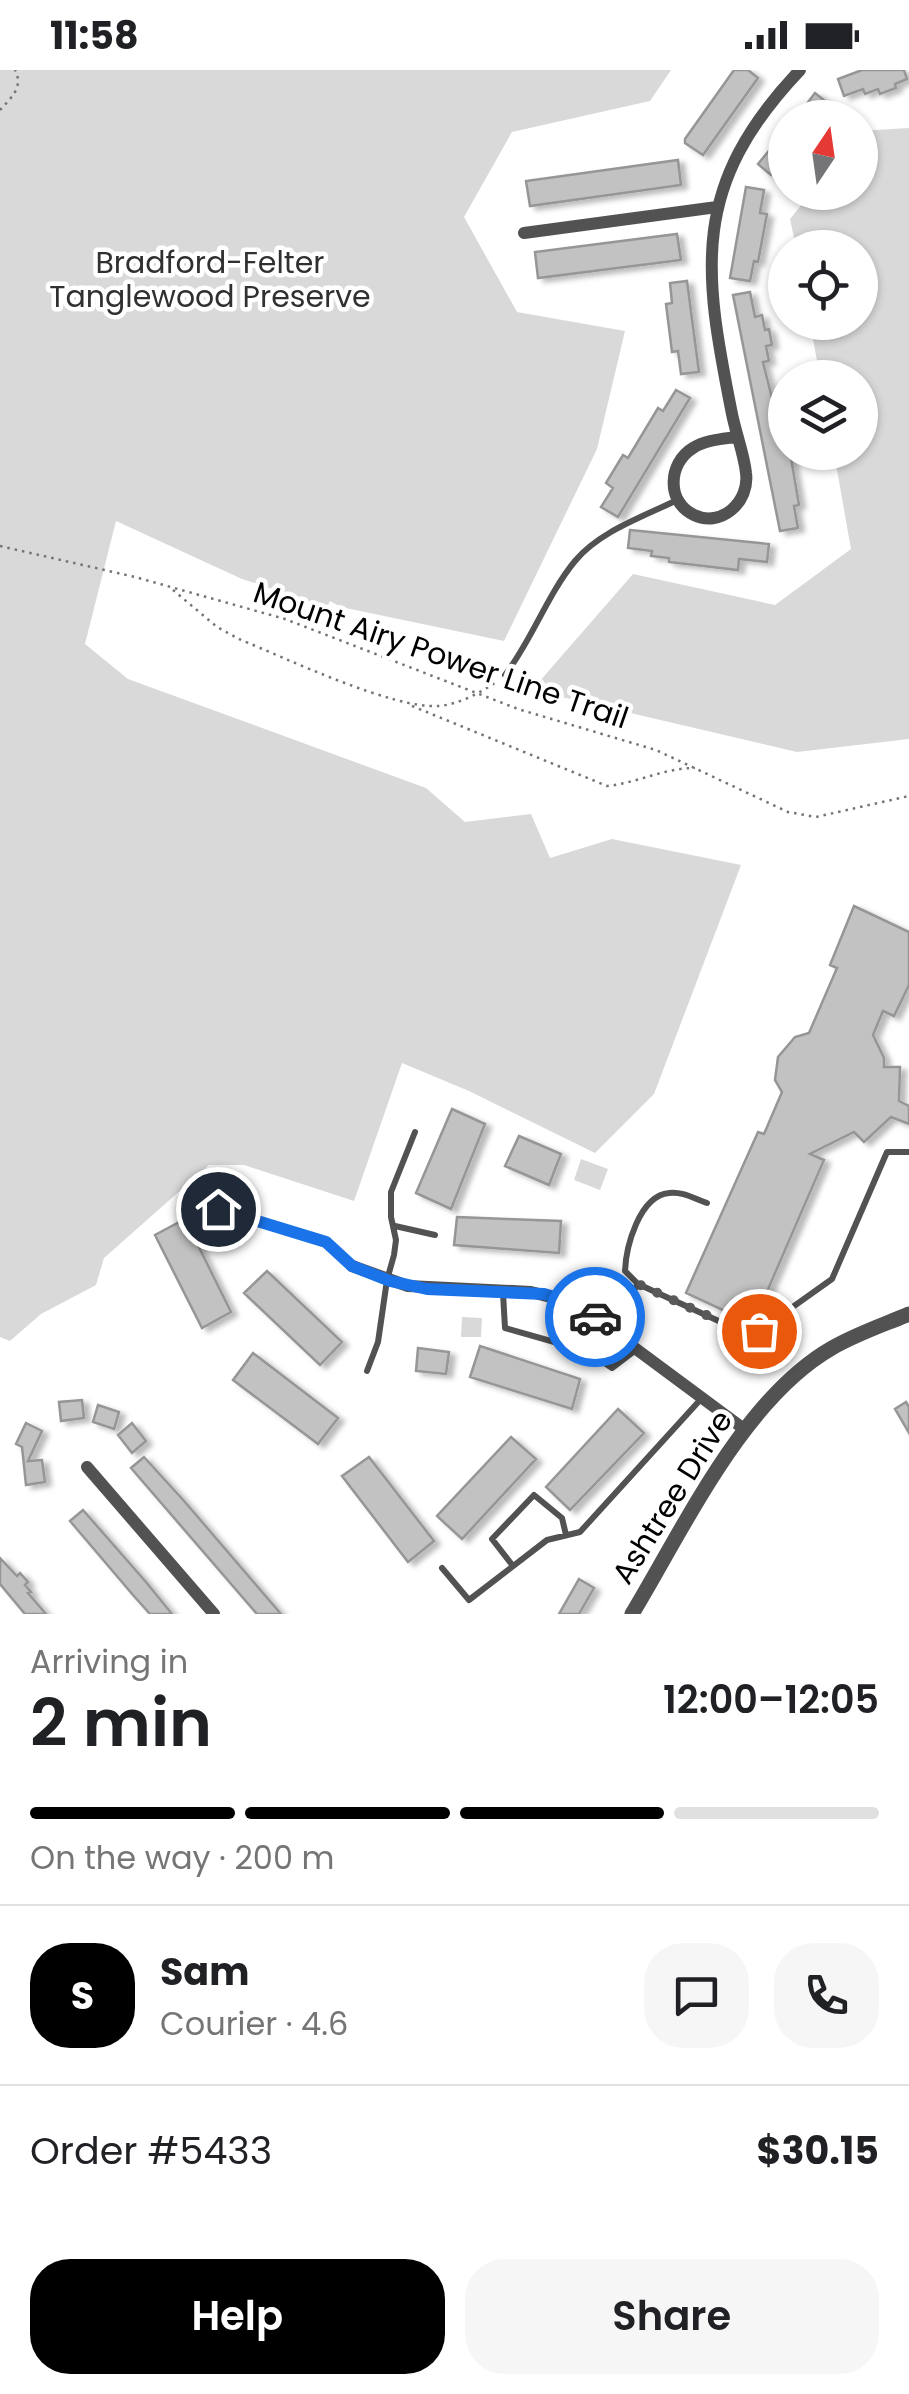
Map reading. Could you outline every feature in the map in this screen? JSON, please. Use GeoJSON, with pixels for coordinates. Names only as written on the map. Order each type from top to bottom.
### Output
{"type":"FeatureCollection","features":[{"type":"Feature","properties":{"kind":"street"},"geometry":{"type":"LineString","coordinates":[[736,436],[697,445],[675,465],[673,483],[677,500],[687,512],[704,520],[722,517],[737,506],[747,476],[736,436],[710,282],[717,207],[750,131],[800,70]]}},
{"type":"Feature","properties":{"kind":"street"},"geometry":{"type":"LineString","coordinates":[[524,233],[717,207]]}},
{"type":"Feature","properties":{"kind":"street"},"geometry":{"type":"LineString","coordinates":[[352,1266],[386,1280],[427,1289],[556,1296],[574,1303],[744,1429]]}},
{"type":"Feature","properties":{"kind":"street","name":"Ashtree Drive"},"geometry":{"type":"LineString","coordinates":[[632,1614],[744,1429],[773,1395],[831,1348],[909,1314]]}},
{"type":"Feature","properties":{"kind":"street"},"geometry":{"type":"LineString","coordinates":[[86,1468],[214,1614]]}},
{"type":"Feature","properties":{"kind":"lane"},"geometry":{"type":"LineString","coordinates":[[505,676],[576,561],[597,541],[677,500]]}},
{"type":"Feature","properties":{"kind":"lane"},"geometry":{"type":"LineString","coordinates":[[367,1371],[383,1320],[386,1280],[394,1255],[391,1192],[415,1132]]}},
{"type":"Feature","properties":{"kind":"lane"},"geometry":{"type":"LineString","coordinates":[[708,1202],[677,1192],[664,1193],[650,1201],[626,1250],[625,1271],[638,1284],[748,1334],[759,1331],[832,1279],[887,1152],[909,1152]]}},
{"type":"Feature","properties":{"kind":"lane"},"geometry":{"type":"LineString","coordinates":[[218,1209],[326,1242],[352,1266]]}},
{"type":"Feature","properties":{"kind":"lane"},"geometry":{"type":"LineString","coordinates":[[395,1226],[435,1235]]}},
{"type":"Feature","properties":{"kind":"lane"},"geometry":{"type":"LineString","coordinates":[[608,1327],[638,1284]]}},
{"type":"Feature","properties":{"kind":"lane"},"geometry":{"type":"LineString","coordinates":[[503,1292],[505,1328],[586,1351],[612,1368],[637,1349]]}},
{"type":"Feature","properties":{"kind":"lane"},"geometry":{"type":"LineString","coordinates":[[442,1568],[468,1600],[547,1540],[580,1532],[702,1398]]}},
{"type":"Feature","properties":{"kind":"lane"},"geometry":{"type":"LineString","coordinates":[[512,1566],[492,1539],[534,1494],[562,1518],[566,1535]]}},
{"type":"Feature","properties":{"kind":"path"},"geometry":{"type":"LineString","coordinates":[[0,110],[16,92],[19,78],[15,70]]}},
{"type":"Feature","properties":{"kind":"path","name":"Mount Airy Power Line Trail"},"geometry":{"type":"LineString","coordinates":[[0,546],[285,619],[518,709],[656,750],[788,812],[816,817],[909,796]]}},
{"type":"Feature","properties":{"kind":"path","name":"Mount Airy Power Line Trail"},"geometry":{"type":"LineString","coordinates":[[170,587],[217,628],[239,640],[607,786],[674,768],[697,768]]}},
{"type":"Feature","properties":{"kind":"path"},"geometry":{"type":"LineString","coordinates":[[410,705],[442,706],[480,692],[505,676]]}},
{"type":"Feature","properties":{"kind":"green space","name":"Bradford-Felter Tanglewood Preserve"},"geometry":{"type":"Polygon","coordinates":[[[0,70],[671,70],[650,101],[512,132],[464,217],[517,312],[625,331],[597,449],[504,641],[341,607],[330,601],[327,607],[242,579],[116,521],[85,644],[128,679],[426,788],[465,822],[531,814],[550,858],[612,839],[741,865],[654,1094],[595,1153],[402,1063],[354,1201],[244,1165],[209,1165],[104,1258],[96,1285],[41,1314],[10,1341],[0,1337],[0,70]]]}},
{"type":"Feature","properties":{"kind":"green space"},"geometry":{"type":"Polygon","coordinates":[[[909,128],[909,739],[797,752],[532,690],[633,574],[775,605],[851,549],[837,470],[878,470],[878,360],[817,360],[813,340],[878,340],[878,230],[792,230],[790,219],[797,210],[878,210],[878,130],[909,128]]]}},
{"type":"Feature","properties":{"kind":"green space"},"geometry":{"type":"Polygon","coordinates":[[[581,1159],[608,1169],[600,1190],[574,1180],[581,1159]]]}},
{"type":"Feature","properties":{"kind":"green space"},"geometry":{"type":"Polygon","coordinates":[[[462,1317],[482,1318],[481,1337],[461,1337],[462,1317]]]}},
{"type":"Feature","properties":{"kind":"building"},"geometry":{"type":"Polygon","coordinates":[[[734,70],[748,70],[758,78],[703,155],[685,139],[734,70]]]}},
{"type":"Feature","properties":{"kind":"building"},"geometry":{"type":"Polygon","coordinates":[[[862,70],[904,70],[907,79],[880,94],[878,89],[865,94],[863,89],[844,96],[838,79],[862,70]]]}},
{"type":"Feature","properties":{"kind":"building"},"geometry":{"type":"Polygon","coordinates":[[[768,152],[768,172],[758,164],[768,152]]]}},
{"type":"Feature","properties":{"kind":"building"},"geometry":{"type":"Polygon","coordinates":[[[678,160],[681,185],[530,206],[526,181],[678,160]]]}},
{"type":"Feature","properties":{"kind":"building"},"geometry":{"type":"Polygon","coordinates":[[[746,187],[764,190],[760,213],[767,214],[758,262],[754,261],[750,281],[730,278],[746,187]]]}},
{"type":"Feature","properties":{"kind":"building"},"geometry":{"type":"Polygon","coordinates":[[[677,234],[681,260],[538,278],[535,252],[677,234]]]}},
{"type":"Feature","properties":{"kind":"building"},"geometry":{"type":"Polygon","coordinates":[[[687,281],[699,372],[681,374],[678,351],[672,352],[666,304],[672,303],[670,283],[687,281]]]}},
{"type":"Feature","properties":{"kind":"building"},"geometry":{"type":"Polygon","coordinates":[[[750,292],[755,317],[762,315],[771,340],[772,345],[766,346],[769,360],[763,362],[768,382],[768,470],[793,470],[798,528],[780,531],[733,295],[750,292]]]}},
{"type":"Feature","properties":{"kind":"building"},"geometry":{"type":"Polygon","coordinates":[[[676,390],[690,398],[618,517],[601,507],[613,488],[606,483],[623,455],[628,458],[658,408],[663,411],[676,390]]]}},
{"type":"Feature","properties":{"kind":"building"},"geometry":{"type":"Polygon","coordinates":[[[630,530],[769,544],[767,562],[739,559],[738,570],[669,562],[669,558],[651,556],[652,551],[628,548],[630,530]]]}},
{"type":"Feature","properties":{"kind":"building"},"geometry":{"type":"Polygon","coordinates":[[[854,906],[909,932],[909,985],[894,1016],[883,1011],[873,1035],[884,1067],[900,1067],[899,1101],[909,1106],[909,1124],[891,1117],[864,1142],[854,1132],[810,1154],[824,1160],[753,1324],[686,1293],[758,1132],[764,1134],[782,1092],[775,1080],[778,1057],[795,1037],[809,1033],[837,968],[830,965],[854,906]]]}},
{"type":"Feature","properties":{"kind":"building"},"geometry":{"type":"Polygon","coordinates":[[[452,1109],[485,1124],[451,1209],[416,1193],[452,1109]]]}},
{"type":"Feature","properties":{"kind":"building"},"geometry":{"type":"Polygon","coordinates":[[[519,1136],[561,1154],[549,1185],[505,1166],[519,1136]]]}},
{"type":"Feature","properties":{"kind":"building"},"geometry":{"type":"Polygon","coordinates":[[[221,1187],[234,1191],[230,1205],[216,1201],[221,1187]]]}},
{"type":"Feature","properties":{"kind":"building"},"geometry":{"type":"Polygon","coordinates":[[[457,1217],[561,1221],[559,1253],[454,1245],[457,1217]]]}},
{"type":"Feature","properties":{"kind":"building"},"geometry":{"type":"Polygon","coordinates":[[[185,1219],[231,1312],[202,1328],[155,1235],[185,1219]]]}},
{"type":"Feature","properties":{"kind":"building"},"geometry":{"type":"Polygon","coordinates":[[[267,1271],[342,1342],[320,1365],[244,1293],[267,1271]]]}},
{"type":"Feature","properties":{"kind":"building"},"geometry":{"type":"Polygon","coordinates":[[[480,1346],[580,1379],[572,1409],[470,1377],[480,1346]]]}},
{"type":"Feature","properties":{"kind":"building"},"geometry":{"type":"Polygon","coordinates":[[[418,1348],[449,1352],[446,1374],[416,1371],[418,1348]]]}},
{"type":"Feature","properties":{"kind":"building"},"geometry":{"type":"Polygon","coordinates":[[[253,1353],[338,1418],[318,1444],[233,1380],[253,1353]]]}},
{"type":"Feature","properties":{"kind":"building"},"geometry":{"type":"Polygon","coordinates":[[[82,1400],[84,1418],[61,1421],[59,1402],[82,1400]]]}},
{"type":"Feature","properties":{"kind":"building"},"geometry":{"type":"Polygon","coordinates":[[[906,1402],[909,1407],[909,1433],[895,1409],[906,1402]]]}},
{"type":"Feature","properties":{"kind":"building"},"geometry":{"type":"Polygon","coordinates":[[[98,1405],[119,1412],[114,1429],[93,1422],[98,1405]]]}},
{"type":"Feature","properties":{"kind":"building"},"geometry":{"type":"Polygon","coordinates":[[[618,1409],[644,1433],[570,1510],[546,1487],[618,1409]]]}},
{"type":"Feature","properties":{"kind":"building"},"geometry":{"type":"Polygon","coordinates":[[[26,1423],[42,1431],[28,1461],[42,1460],[45,1482],[26,1485],[22,1447],[16,1444],[26,1423]]]}},
{"type":"Feature","properties":{"kind":"building"},"geometry":{"type":"Polygon","coordinates":[[[132,1423],[146,1441],[132,1453],[118,1435],[132,1423]]]}},
{"type":"Feature","properties":{"kind":"building"},"geometry":{"type":"Polygon","coordinates":[[[511,1437],[536,1459],[462,1539],[437,1516],[511,1437]]]}},
{"type":"Feature","properties":{"kind":"building"},"geometry":{"type":"Polygon","coordinates":[[[144,1457],[281,1614],[257,1614],[131,1468],[144,1457]]]}},
{"type":"Feature","properties":{"kind":"building"},"geometry":{"type":"Polygon","coordinates":[[[369,1457],[434,1541],[408,1562],[342,1476],[369,1457]]]}},
{"type":"Feature","properties":{"kind":"building"},"geometry":{"type":"Polygon","coordinates":[[[83,1510],[172,1614],[150,1614],[133,1595],[70,1521],[83,1510]]]}},
{"type":"Feature","properties":{"kind":"building"},"geometry":{"type":"Polygon","coordinates":[[[0,1558],[28,1582],[28,1593],[46,1614],[25,1614],[0,1584],[0,1558]]]}},
{"type":"Feature","properties":{"kind":"building"},"geometry":{"type":"Polygon","coordinates":[[[579,1579],[594,1588],[579,1614],[559,1614],[579,1579]]]}},
{"type":"Feature","properties":{"kind":"way so far"},"geometry":{"type":"LineString","coordinates":[[595,1317],[608,1327],[638,1284],[748,1334],[759,1331]]}},
{"type":"Feature","properties":{"kind":"route"},"geometry":{"type":"LineString","coordinates":[[218,1209],[326,1242],[352,1266],[390,1281],[427,1289],[556,1296],[595,1317]]}}]}
